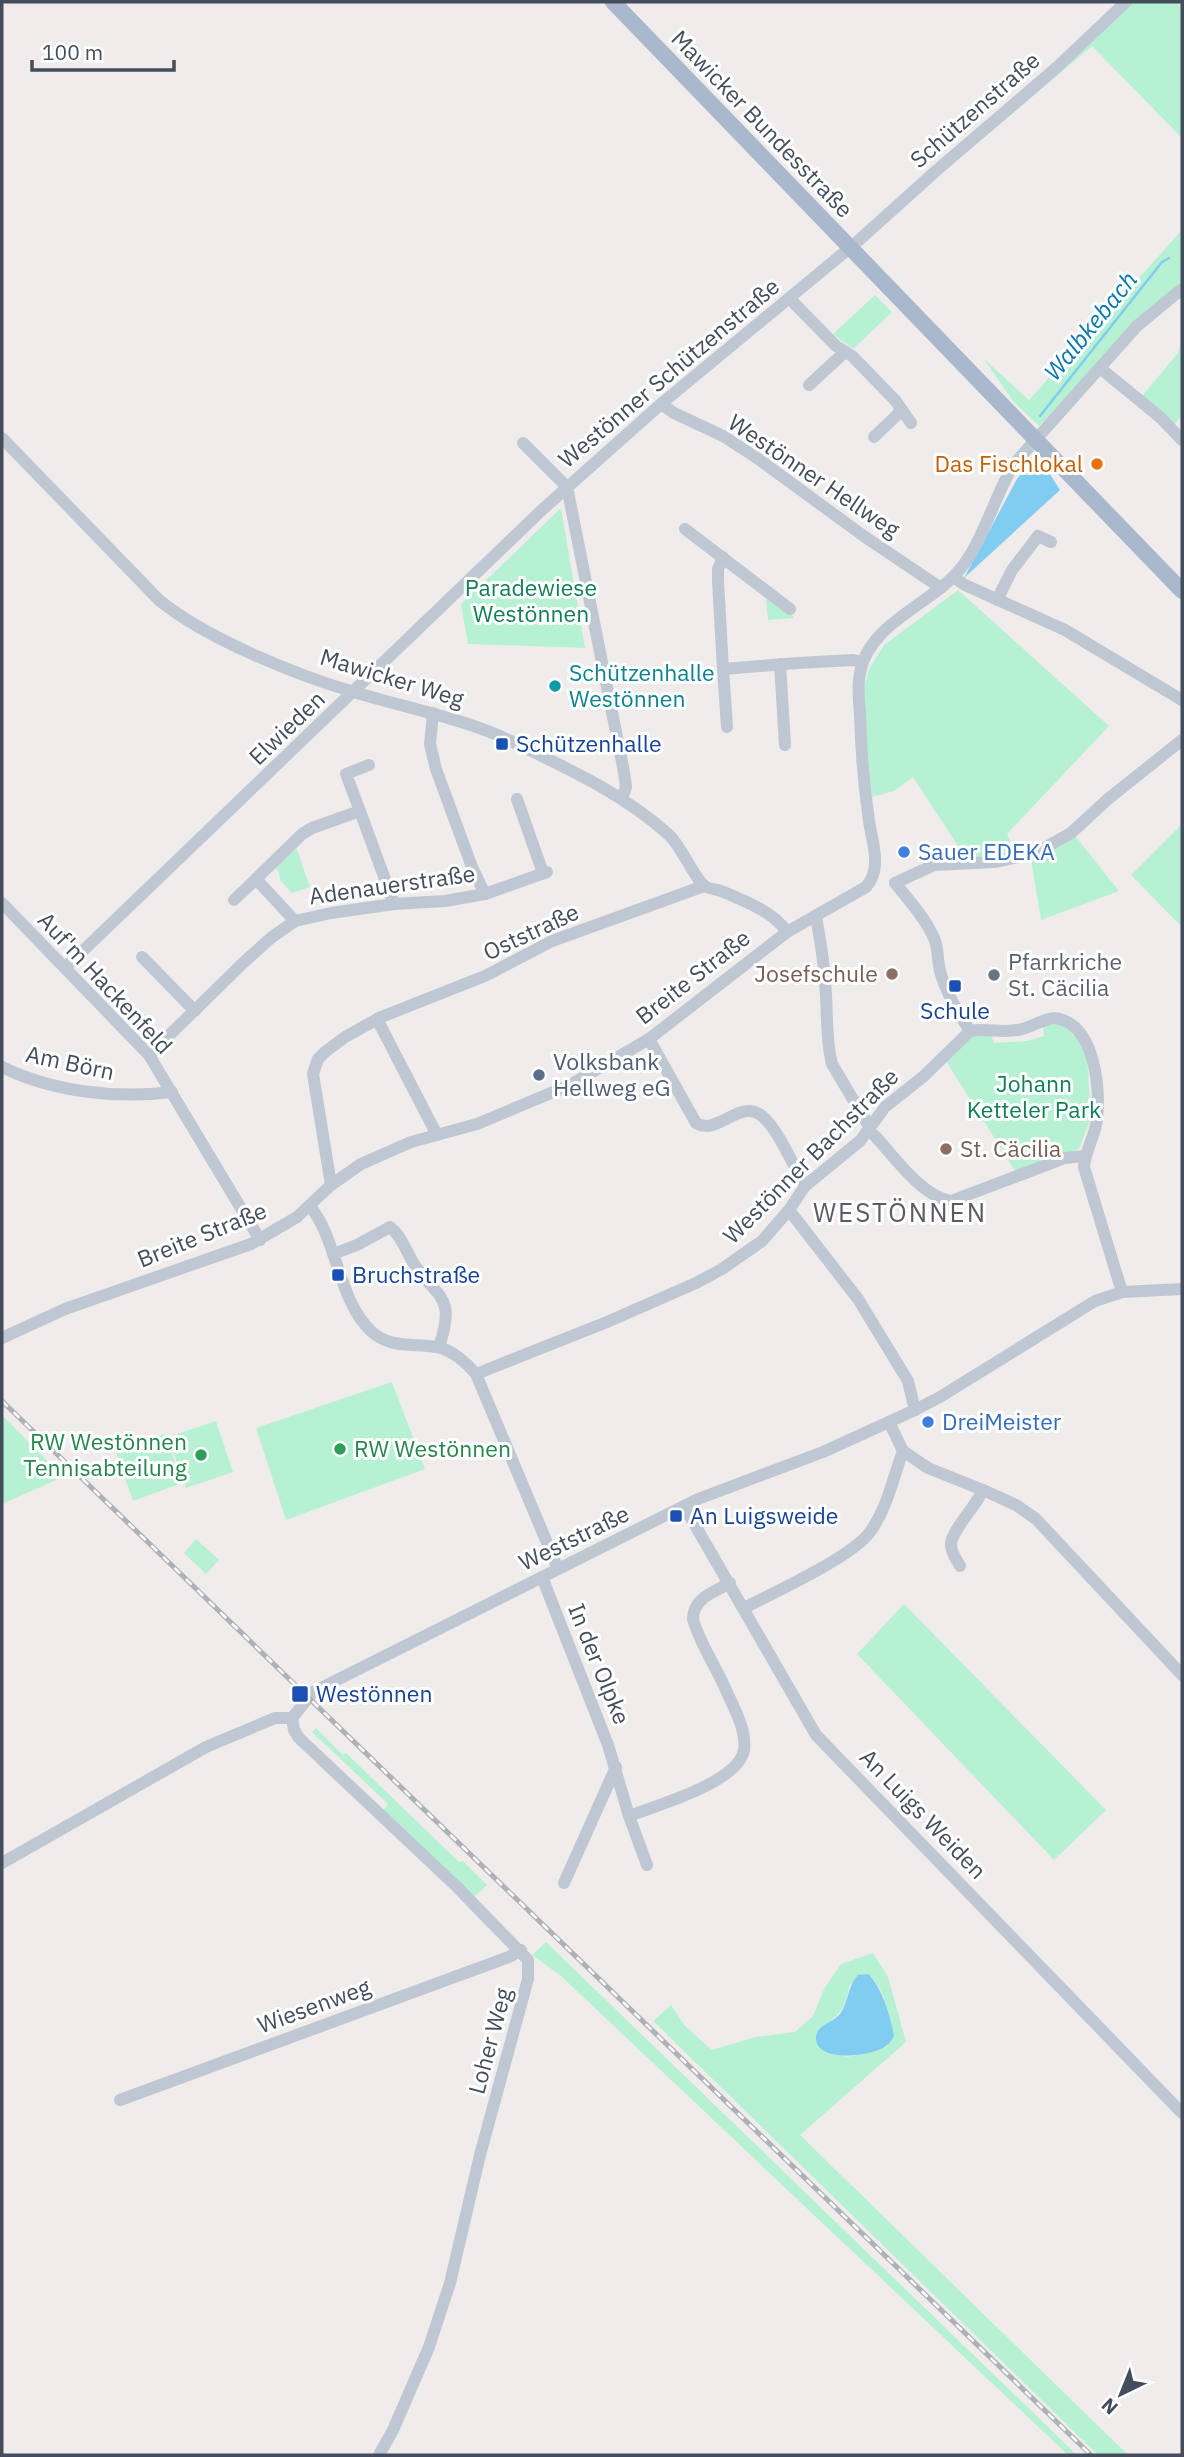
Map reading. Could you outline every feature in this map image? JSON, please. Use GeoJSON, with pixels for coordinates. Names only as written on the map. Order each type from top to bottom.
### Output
{"type":"FeatureCollection","features":[{"type":"Feature","properties":{"kind":"main road","name":"Mawicker Bundesstraße"},"geometry":{"type":"LineString","coordinates":[[613,2],[1182,591]]}},
{"type":"Feature","properties":{"kind":"street","name":"Schützenstraße"},"geometry":{"type":"LineString","coordinates":[[850,248],[1056,68],[1126,2]]}},
{"type":"Feature","properties":{"kind":"street","name":"Westönner Schützenstraße"},"geometry":{"type":"LineString","coordinates":[[622,799],[626,787],[624,772],[567,487],[661,404],[850,248]]}},
{"type":"Feature","properties":{"kind":"street"},"geometry":{"type":"LineString","coordinates":[[1122,1292],[1084,1167],[1097,1121],[1095,1069],[1079,1033],[1060,1019],[1052,1018],[1020,1030],[970,1031],[947,991],[933,936],[895,883],[873,876],[875,859],[858,690],[862,662],[878,637],[941,588],[970,555],[1001,485],[1014,464],[1137,326],[1182,289]]}},
{"type":"Feature","properties":{"kind":"street"},"geometry":{"type":"LineString","coordinates":[[790,299],[895,400],[911,423]]}},
{"type":"Feature","properties":{"kind":"street"},"geometry":{"type":"LineString","coordinates":[[809,385],[845,352]]}},
{"type":"Feature","properties":{"kind":"street"},"geometry":{"type":"LineString","coordinates":[[1100,368],[1161,418],[1182,440]]}},
{"type":"Feature","properties":{"kind":"street","name":"Westönner Hellweg"},"geometry":{"type":"LineString","coordinates":[[661,404],[723,436],[757,458],[865,537],[941,588]]}},
{"type":"Feature","properties":{"kind":"street"},"geometry":{"type":"LineString","coordinates":[[874,437],[902,410]]}},
{"type":"Feature","properties":{"kind":"street","name":"Mawicker Weg"},"geometry":{"type":"LineString","coordinates":[[2,438],[167,607],[207,631],[251,652],[353,692],[463,721],[515,743],[644,813],[672,837],[704,886]]}},
{"type":"Feature","properties":{"kind":"street"},"geometry":{"type":"LineString","coordinates":[[523,443],[567,487]]}},
{"type":"Feature","properties":{"kind":"street","name":"Elwieden"},"geometry":{"type":"LineString","coordinates":[[65,968],[429,616],[567,487]]}},
{"type":"Feature","properties":{"kind":"street"},"geometry":{"type":"LineString","coordinates":[[685,529],[790,609]]}},
{"type":"Feature","properties":{"kind":"street"},"geometry":{"type":"LineString","coordinates":[[997,600],[1012,570],[1038,536],[1051,542]]}},
{"type":"Feature","properties":{"kind":"street"},"geometry":{"type":"LineString","coordinates":[[723,558],[718,569],[718,581],[727,727]]}},
{"type":"Feature","properties":{"kind":"street"},"geometry":{"type":"LineString","coordinates":[[953,577],[1065,630],[1182,700]]}},
{"type":"Feature","properties":{"kind":"street"},"geometry":{"type":"LineString","coordinates":[[723,669],[853,660],[862,662]]}},
{"type":"Feature","properties":{"kind":"street"},"geometry":{"type":"LineString","coordinates":[[780,664],[785,745]]}},
{"type":"Feature","properties":{"kind":"street"},"geometry":{"type":"LineString","coordinates":[[433,713],[430,744],[436,769],[472,867],[485,894]]}},
{"type":"Feature","properties":{"kind":"street"},"geometry":{"type":"LineString","coordinates":[[895,883],[934,865],[994,862],[1029,855],[1048,846],[1071,833],[1108,799],[1182,740]]}},
{"type":"Feature","properties":{"kind":"street"},"geometry":{"type":"LineString","coordinates":[[369,765],[346,774],[394,904]]}},
{"type":"Feature","properties":{"kind":"street","name":"Adenauerstraße"},"geometry":{"type":"LineString","coordinates":[[149,1055],[243,963],[295,921],[394,904],[445,901],[485,894],[545,872],[517,799]]}},
{"type":"Feature","properties":{"kind":"street"},"geometry":{"type":"LineString","coordinates":[[234,900],[302,834],[360,811]]}},
{"type":"Feature","properties":{"kind":"street","name":"Breite Straße"},"geometry":{"type":"LineString","coordinates":[[2,1338],[65,1309],[260,1240],[298,1217],[331,1185],[377,1156],[411,1142],[477,1125],[558,1090],[621,1057],[649,1039],[787,932],[866,887],[873,876]]}},
{"type":"Feature","properties":{"kind":"street"},"geometry":{"type":"LineString","coordinates":[[256,879],[295,921]]}},
{"type":"Feature","properties":{"kind":"street"},"geometry":{"type":"LineString","coordinates":[[704,886],[765,912],[787,932]]}},
{"type":"Feature","properties":{"kind":"street","name":"Oststraße"},"geometry":{"type":"LineString","coordinates":[[331,1185],[313,1073],[318,1059],[335,1044],[377,1019],[485,976],[552,941],[704,886]]}},
{"type":"Feature","properties":{"kind":"street","name":"Auf'm Hackenfeld"},"geometry":{"type":"LineString","coordinates":[[2,904],[149,1055],[260,1240]]}},
{"type":"Feature","properties":{"kind":"street"},"geometry":{"type":"LineString","coordinates":[[816,917],[826,985],[825,1026],[832,1064],[872,1131],[924,1188],[936,1197],[951,1201],[1065,1158],[1085,1156]]}},
{"type":"Feature","properties":{"kind":"street"},"geometry":{"type":"LineString","coordinates":[[142,957],[195,1011]]}},
{"type":"Feature","properties":{"kind":"street"},"geometry":{"type":"LineString","coordinates":[[377,1019],[437,1135]]}},
{"type":"Feature","properties":{"kind":"street","name":"Westönner Bachstraße"},"geometry":{"type":"LineString","coordinates":[[476,1374],[607,1322],[722,1269],[762,1241],[789,1210],[805,1186],[872,1131],[885,1107],[924,1076],[970,1031]]}},
{"type":"Feature","properties":{"kind":"street"},"geometry":{"type":"LineString","coordinates":[[649,1039],[696,1123],[706,1126],[746,1111],[761,1115],[773,1129],[805,1186]]}},
{"type":"Feature","properties":{"kind":"street","name":"Am Börn"},"geometry":{"type":"LineString","coordinates":[[2,1067],[74,1090],[116,1095],[172,1092]]}},
{"type":"Feature","properties":{"kind":"street"},"geometry":{"type":"LineString","coordinates":[[310,1206],[322,1220],[356,1311],[373,1334],[397,1345],[439,1347],[462,1360],[476,1374],[558,1569]]}},
{"type":"Feature","properties":{"kind":"street"},"geometry":{"type":"LineString","coordinates":[[789,1210],[859,1299],[908,1381],[915,1410]]}},
{"type":"Feature","properties":{"kind":"street"},"geometry":{"type":"LineString","coordinates":[[333,1254],[390,1227],[395,1231],[414,1264],[444,1300],[445,1320],[439,1347]]}},
{"type":"Feature","properties":{"kind":"street","name":"Weststraße"},"geometry":{"type":"LineString","coordinates":[[292,1717],[313,1692],[684,1506],[823,1452],[915,1410],[1095,1301],[1122,1292],[1182,1289]]}},
{"type":"Feature","properties":{"kind":"street"},"geometry":{"type":"LineString","coordinates":[[889,1422],[903,1451],[928,1468],[983,1490],[1036,1519],[1182,1675]]}},
{"type":"Feature","properties":{"kind":"street"},"geometry":{"type":"LineString","coordinates":[[744,1608],[832,1560],[865,1538],[887,1497],[903,1451]]}},
{"type":"Feature","properties":{"kind":"street"},"geometry":{"type":"LineString","coordinates":[[960,1566],[952,1551],[951,1541],[979,1501],[983,1490]]}},
{"type":"Feature","properties":{"kind":"street","name":"An Luigs Weiden"},"geometry":{"type":"LineString","coordinates":[[684,1506],[816,1735],[1182,2113]]}},
{"type":"Feature","properties":{"kind":"street","name":"In der Olpke"},"geometry":{"type":"LineString","coordinates":[[542,1577],[616,1767],[629,1816],[647,1865]]}},
{"type":"Feature","properties":{"kind":"street"},"geometry":{"type":"LineString","coordinates":[[629,1816],[716,1781],[734,1768],[741,1759],[744,1740],[738,1718],[693,1619],[693,1612],[699,1600],[730,1583]]}},
{"type":"Feature","properties":{"kind":"street"},"geometry":{"type":"LineString","coordinates":[[2,1863],[206,1747],[275,1718],[292,1717],[294,1730],[299,1738],[521,1950]]}},
{"type":"Feature","properties":{"kind":"street"},"geometry":{"type":"LineString","coordinates":[[564,1883],[616,1767]]}},
{"type":"Feature","properties":{"kind":"street","name":"Wiesenweg"},"geometry":{"type":"LineString","coordinates":[[120,2100],[509,1957],[521,1950]]}},
{"type":"Feature","properties":{"kind":"street","name":"Loher Weg"},"geometry":{"type":"LineString","coordinates":[[379,2455],[429,2347],[450,2283],[480,2155],[528,1979],[528,1960],[521,1950]]}},
{"type":"Feature","properties":{"kind":"green space"},"geometry":{"type":"Polygon","coordinates":[[[1129,2],[1182,2],[1182,138],[1092,46],[990,133],[987,129],[1129,2]]]}},
{"type":"Feature","properties":{"kind":"green space"},"geometry":{"type":"Polygon","coordinates":[[[1182,230],[1182,285],[1091,371],[1039,426],[1013,401],[983,358],[1029,400],[1182,230]]]}},
{"type":"Feature","properties":{"kind":"green space"},"geometry":{"type":"Polygon","coordinates":[[[875,295],[892,312],[853,349],[833,334],[875,295]]]}},
{"type":"Feature","properties":{"kind":"green space"},"geometry":{"type":"Polygon","coordinates":[[[1182,339],[1182,416],[1173,425],[1142,396],[1178,353],[1182,339]]]}},
{"type":"Feature","properties":{"kind":"green space","name":"Paradewiese Westönnen"},"geometry":{"type":"Polygon","coordinates":[[[561,508],[585,648],[468,644],[461,604],[561,508]]]}},
{"type":"Feature","properties":{"kind":"green space"},"geometry":{"type":"Polygon","coordinates":[[[958,590],[1109,726],[1007,834],[1010,841],[1008,855],[969,863],[913,777],[894,791],[872,797],[862,695],[869,669],[884,645],[958,590]]]}},
{"type":"Feature","properties":{"kind":"green space"},"geometry":{"type":"Polygon","coordinates":[[[770,598],[793,618],[768,620],[766,599],[770,598]]]}},
{"type":"Feature","properties":{"kind":"green space"},"geometry":{"type":"Polygon","coordinates":[[[1182,824],[1182,927],[1131,875],[1182,824]]]}},
{"type":"Feature","properties":{"kind":"green space"},"geometry":{"type":"Polygon","coordinates":[[[1076,837],[1119,891],[1041,920],[1031,860],[1076,837]]]}},
{"type":"Feature","properties":{"kind":"green space"},"geometry":{"type":"Polygon","coordinates":[[[296,847],[310,887],[292,893],[280,880],[275,867],[296,847]]]}},
{"type":"Feature","properties":{"kind":"green space","name":"Johann Ketteler Park"},"geometry":{"type":"Polygon","coordinates":[[[1062,1024],[1080,1041],[1087,1058],[1091,1118],[1079,1149],[1017,1174],[946,1061],[971,1034],[991,1034],[994,1043],[1027,1041],[1044,1036],[1043,1025],[1062,1024]]]}},
{"type":"Feature","properties":{"kind":"green space","name":"RW Westönnen"},"geometry":{"type":"Polygon","coordinates":[[[392,1382],[425,1469],[286,1520],[256,1428],[392,1382]]]}},
{"type":"Feature","properties":{"kind":"green space"},"geometry":{"type":"Polygon","coordinates":[[[4,1417],[63,1477],[2,1504],[2,1419],[4,1417]]]}},
{"type":"Feature","properties":{"kind":"green space","name":"RW Westönnen Tennisabteilung"},"geometry":{"type":"Polygon","coordinates":[[[216,1421],[233,1472],[186,1488],[168,1437],[216,1421]]]}},
{"type":"Feature","properties":{"kind":"green space"},"geometry":{"type":"Polygon","coordinates":[[[165,1434],[182,1483],[133,1501],[116,1452],[165,1434]]]}},
{"type":"Feature","properties":{"kind":"green space"},"geometry":{"type":"Polygon","coordinates":[[[196,1539],[219,1560],[206,1574],[184,1553],[196,1539]]]}},
{"type":"Feature","properties":{"kind":"green space"},"geometry":{"type":"Polygon","coordinates":[[[904,1604],[1106,1810],[1054,1860],[857,1654],[904,1604]]]}},
{"type":"Feature","properties":{"kind":"green space"},"geometry":{"type":"Polygon","coordinates":[[[316,1728],[487,1885],[474,1897],[383,1811],[388,1804],[312,1732],[316,1728]]]}},
{"type":"Feature","properties":{"kind":"green space"},"geometry":{"type":"Polygon","coordinates":[[[546,1942],[1077,2455],[1068,2455],[561,1976],[532,1955],[546,1942]]]}},
{"type":"Feature","properties":{"kind":"green space"},"geometry":{"type":"Polygon","coordinates":[[[873,1953],[888,1977],[906,2042],[800,2135],[1128,2455],[1098,2455],[653,2021],[671,2005],[685,2026],[712,2050],[755,2037],[795,2032],[813,2016],[824,1989],[841,1964],[873,1953]],[[869,1974],[850,1984],[841,2010],[819,2028],[846,2057],[887,2046],[887,2008],[869,1974]]]}},
{"type":"Feature","properties":{"kind":"water"},"geometry":{"type":"Polygon","coordinates":[[[1035,463],[1048,471],[1060,490],[964,578],[1017,479],[1028,466],[1035,463]]]}},
{"type":"Feature","properties":{"kind":"water"},"geometry":{"type":"Polygon","coordinates":[[[869,1974],[879,1988],[894,2036],[887,2045],[870,2053],[846,2055],[824,2051],[818,2045],[817,2032],[840,2014],[858,1975],[869,1974]]]}},
{"type":"Feature","properties":{"kind":"waterway","name":"Walbkebach"},"geometry":{"type":"LineString","coordinates":[[1040,416],[1162,262],[1169,258]]}},
{"type":"Feature","properties":{"kind":"railway"},"geometry":{"type":"LineString","coordinates":[[2,1401],[1091,2455]]}},
{"type":"Feature","properties":{"kind":"place","name":"Das Fischlokal"},"geometry":{"type":"Point","coordinates":[1097,464]}},
{"type":"Feature","properties":{"kind":"place","name":"Schützenhalle Westönnen"},"geometry":{"type":"Point","coordinates":[555,686]}},
{"type":"Feature","properties":{"kind":"place","name":"Schützenhalle"},"geometry":{"type":"Point","coordinates":[502,744]}},
{"type":"Feature","properties":{"kind":"place","name":"Sauer EDEKA"},"geometry":{"type":"Point","coordinates":[904,852]}},
{"type":"Feature","properties":{"kind":"place","name":"Josefschule"},"geometry":{"type":"Point","coordinates":[892,974]}},
{"type":"Feature","properties":{"kind":"place","name":"Pfarrkriche St. Cäcilia"},"geometry":{"type":"Point","coordinates":[994,975]}},
{"type":"Feature","properties":{"kind":"place","name":"Schule"},"geometry":{"type":"Point","coordinates":[955,986]}},
{"type":"Feature","properties":{"kind":"place","name":"Volksbank Hellweg eG"},"geometry":{"type":"Point","coordinates":[539,1075]}},
{"type":"Feature","properties":{"kind":"place","name":"St. Cäcilia"},"geometry":{"type":"Point","coordinates":[946,1149]}},
{"type":"Feature","properties":{"kind":"place","name":"Bruchstraße"},"geometry":{"type":"Point","coordinates":[338,1275]}},
{"type":"Feature","properties":{"kind":"place","name":"DreiMeister"},"geometry":{"type":"Point","coordinates":[928,1422]}},
{"type":"Feature","properties":{"kind":"place","name":"RW Westönnen"},"geometry":{"type":"Point","coordinates":[340,1449]}},
{"type":"Feature","properties":{"kind":"place","name":"RW Westönnen Tennisabteilung"},"geometry":{"type":"Point","coordinates":[201,1455]}},
{"type":"Feature","properties":{"kind":"place","name":"An Luigsweide"},"geometry":{"type":"Point","coordinates":[676,1516]}},
{"type":"Feature","properties":{"kind":"place","name":"Westönnen"},"geometry":{"type":"Point","coordinates":[300,1694]}},
{"type":"Feature","properties":{"kind":"district","name":"WESTÖNNEN"},"geometry":{"type":"Point","coordinates":[900,1213]}}]}
